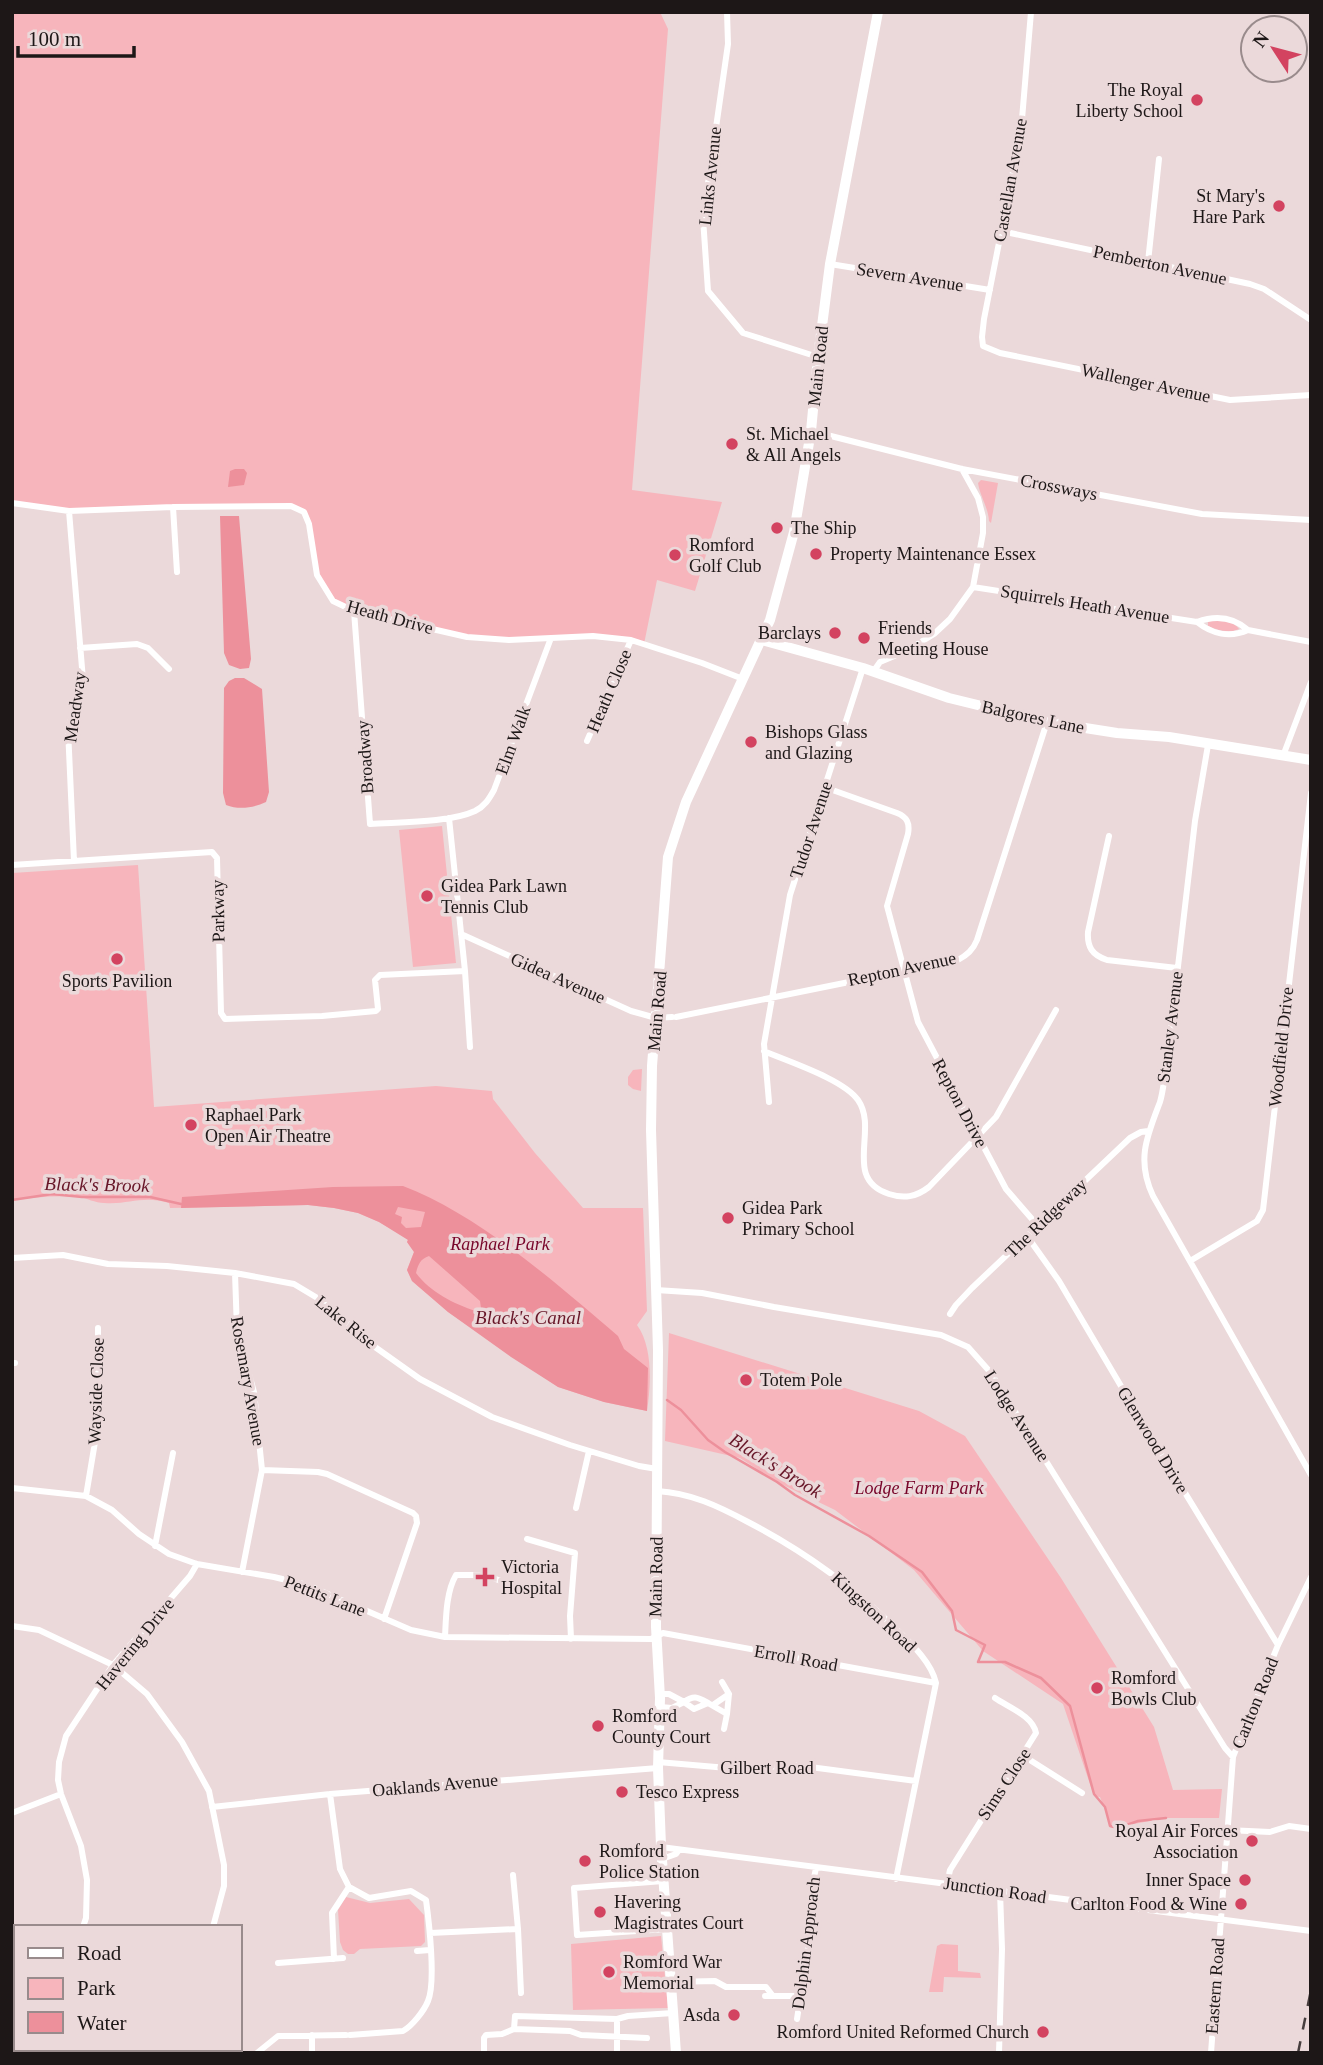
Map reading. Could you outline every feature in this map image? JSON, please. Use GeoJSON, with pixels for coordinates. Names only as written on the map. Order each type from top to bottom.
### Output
{"type":"FeatureCollection","features":[{"type":"Feature","properties":{"kind":"main road","name":"Main Road"},"geometry":{"type":"LineString","coordinates":[[676,2053],[663,1881],[658,1765],[660,1694],[656,1636],[657,1363],[651,1130],[652,1066],[668,857],[686,802],[770,620],[794,532],[811,431],[830,264],[878,12]]}},
{"type":"Feature","properties":{"kind":"main road"},"geometry":{"type":"LineString","coordinates":[[670,2053],[675,2041]]}},
{"type":"Feature","properties":{"kind":"street","name":"Links Avenue"},"geometry":{"type":"LineString","coordinates":[[727,12],[727,44],[703,218],[708,291],[743,333],[818,357]]}},
{"type":"Feature","properties":{"kind":"street","name":"Castellan Avenue"},"geometry":{"type":"LineString","coordinates":[[984,346],[984,319],[1021,131],[1031,12]]}},
{"type":"Feature","properties":{"kind":"street"},"geometry":{"type":"LineString","coordinates":[[1148,262],[1159,159]]}},
{"type":"Feature","properties":{"kind":"street","name":"Pemberton Avenue"},"geometry":{"type":"LineString","coordinates":[[1000,231],[1257,286],[1311,320]]}},
{"type":"Feature","properties":{"kind":"street","name":"Severn Avenue"},"geometry":{"type":"LineString","coordinates":[[830,264],[990,289]]}},
{"type":"Feature","properties":{"kind":"street","name":"Wallenger Avenue"},"geometry":{"type":"LineString","coordinates":[[984,346],[1000,354],[1230,400],[1311,395]]}},
{"type":"Feature","properties":{"kind":"street","name":"Crossways"},"geometry":{"type":"LineString","coordinates":[[811,431],[962,469],[1202,514],[1311,520]]}},
{"type":"Feature","properties":{"kind":"street"},"geometry":{"type":"LineString","coordinates":[[868,670],[934,634],[950,619],[973,587],[983,533],[983,517],[978,498],[962,469]]}},
{"type":"Feature","properties":{"kind":"street","name":"Heath Drive"},"geometry":{"type":"LineString","coordinates":[[12,503],[69,511],[291,506],[304,512],[309,524],[317,575],[333,601],[354,611],[467,637],[509,640],[593,636],[631,640],[743,679]]}},
{"type":"Feature","properties":{"kind":"street"},"geometry":{"type":"LineString","coordinates":[[173,507],[177,572]]}},
{"type":"Feature","properties":{"kind":"street","name":"Meadway"},"geometry":{"type":"LineString","coordinates":[[69,511],[83,680],[68,729],[74,861]]}},
{"type":"Feature","properties":{"kind":"street","name":"Squirrels Heath Avenue"},"geometry":{"type":"LineString","coordinates":[[973,587],[1197,622],[1221,634],[1240,634],[1248,630]]}},
{"type":"Feature","properties":{"kind":"street","name":"Broadway"},"geometry":{"type":"LineString","coordinates":[[354,611],[370,824],[449,818]]}},
{"type":"Feature","properties":{"kind":"street","name":"Squirrels Heath Avenue"},"geometry":{"type":"LineString","coordinates":[[1197,622],[1206,618],[1226,618],[1248,630],[1311,642]]}},
{"type":"Feature","properties":{"kind":"street","name":"Elm Walk"},"geometry":{"type":"LineString","coordinates":[[449,818],[476,810],[488,802],[551,638]]}},
{"type":"Feature","properties":{"kind":"street","name":"Heath Close"},"geometry":{"type":"LineString","coordinates":[[587,741],[631,640]]}},
{"type":"Feature","properties":{"kind":"street","name":"Balgores Lane"},"geometry":{"type":"LineString","coordinates":[[762,640],[868,670],[949,698],[1047,722],[1107,732],[1170,737],[1311,761]]}},
{"type":"Feature","properties":{"kind":"street"},"geometry":{"type":"LineString","coordinates":[[80,648],[137,644],[148,648],[169,669]]}},
{"type":"Feature","properties":{"kind":"street","name":"Tudor Avenue"},"geometry":{"type":"LineString","coordinates":[[769,1102],[765,1032],[790,895],[824,787],[868,670]]}},
{"type":"Feature","properties":{"kind":"street"},"geometry":{"type":"LineString","coordinates":[[1283,756],[1311,682]]}},
{"type":"Feature","properties":{"kind":"street","name":"Repton Avenue"},"geometry":{"type":"LineString","coordinates":[[656,1018],[674,1017],[958,960],[965,956],[975,946],[1047,722]]}},
{"type":"Feature","properties":{"kind":"street","name":"Stanley Avenue"},"geometry":{"type":"LineString","coordinates":[[1208,745],[1195,821],[1163,1089],[1148,1131],[1144,1162],[1148,1184],[1311,1475]]}},
{"type":"Feature","properties":{"kind":"street","name":"Repton Drive"},"geometry":{"type":"LineString","coordinates":[[824,787],[897,813],[907,820],[908,834],[887,906],[918,1022],[1009,1194],[1038,1226]]}},
{"type":"Feature","properties":{"kind":"street","name":"Woodfield Drive"},"geometry":{"type":"LineString","coordinates":[[1190,1261],[1256,1221],[1263,1210],[1311,793]]}},
{"type":"Feature","properties":{"kind":"street"},"geometry":{"type":"LineString","coordinates":[[449,818],[470,1047]]}},
{"type":"Feature","properties":{"kind":"street"},"geometry":{"type":"LineString","coordinates":[[1109,836],[1088,932],[1087,942],[1091,950],[1098,957],[1107,960],[1177,968]]}},
{"type":"Feature","properties":{"kind":"street","name":"Parkway"},"geometry":{"type":"LineString","coordinates":[[12,865],[208,851],[216,855],[220,1013],[225,1019],[376,1012],[375,980],[380,975],[465,971]]}},
{"type":"Feature","properties":{"kind":"street","name":"Gidea Avenue"},"geometry":{"type":"LineString","coordinates":[[461,933],[631,1011],[656,1018]]}},
{"type":"Feature","properties":{"kind":"street"},"geometry":{"type":"LineString","coordinates":[[764,1051],[835,1082],[849,1091],[858,1101],[866,1120],[863,1169],[872,1183],[883,1192],[895,1197],[908,1197],[929,1188],[996,1117],[1056,1010]]}},
{"type":"Feature","properties":{"kind":"street","name":"The Ridgeway"},"geometry":{"type":"LineString","coordinates":[[950,1314],[972,1288],[1130,1138],[1148,1131]]}},
{"type":"Feature","properties":{"kind":"street","name":"Glenwood Drive"},"geometry":{"type":"LineString","coordinates":[[1027,1236],[1059,1281],[1278,1645]]}},
{"type":"Feature","properties":{"kind":"street","name":"Lake Rise"},"geometry":{"type":"LineString","coordinates":[[12,1258],[63,1255],[108,1264],[167,1266],[235,1273],[294,1284],[319,1299],[375,1347],[420,1379],[492,1418],[589,1451],[657,1469]]}},
{"type":"Feature","properties":{"kind":"street","name":"Rosemary Avenue"},"geometry":{"type":"LineString","coordinates":[[235,1273],[237,1331],[254,1392],[262,1471],[242,1572]]}},
{"type":"Feature","properties":{"kind":"street","name":"Lodge Avenue"},"geometry":{"type":"LineString","coordinates":[[656,1290],[702,1293],[940,1335],[968,1347],[991,1373],[1233,1757]]}},
{"type":"Feature","properties":{"kind":"street","name":"Wayside Close"},"geometry":{"type":"LineString","coordinates":[[86,1496],[98,1424],[98,1328]]}},
{"type":"Feature","properties":{"kind":"street"},"geometry":{"type":"LineString","coordinates":[[576,1508],[589,1451]]}},
{"type":"Feature","properties":{"kind":"street"},"geometry":{"type":"LineString","coordinates":[[155,1546],[173,1453]]}},
{"type":"Feature","properties":{"kind":"street"},"geometry":{"type":"LineString","coordinates":[[262,1471],[327,1474],[416,1516],[417,1523],[384,1619]]}},
{"type":"Feature","properties":{"kind":"street","name":"Pettits Lane"},"geometry":{"type":"LineString","coordinates":[[12,1488],[86,1496],[112,1510],[139,1534],[169,1554],[197,1564],[307,1585],[410,1629],[445,1637],[651,1639],[656,1636]]}},
{"type":"Feature","properties":{"kind":"street","name":"Kingston Road"},"geometry":{"type":"LineString","coordinates":[[657,1491],[681,1493],[712,1503],[796,1548],[821,1565],[849,1585],[901,1634],[923,1658],[936,1683]]}},
{"type":"Feature","properties":{"kind":"street"},"geometry":{"type":"LineString","coordinates":[[527,1539],[575,1553],[571,1639]]}},
{"type":"Feature","properties":{"kind":"street","name":"Havering Drive"},"geometry":{"type":"LineString","coordinates":[[84,1925],[87,1880],[81,1846],[58,1780],[59,1762],[66,1736],[113,1665],[190,1576],[197,1564]]}},
{"type":"Feature","properties":{"kind":"street"},"geometry":{"type":"LineString","coordinates":[[445,1637],[448,1604],[456,1575],[485,1574],[517,1587]]}},
{"type":"Feature","properties":{"kind":"street","name":"Carlton Road"},"geometry":{"type":"LineString","coordinates":[[1220,1920],[1233,1757],[1278,1645],[1311,1577]]}},
{"type":"Feature","properties":{"kind":"street"},"geometry":{"type":"LineString","coordinates":[[12,1626],[39,1630],[113,1665],[147,1694],[165,1716],[209,1791],[224,1866],[224,1886],[214,1925]]}},
{"type":"Feature","properties":{"kind":"street","name":"Erroll Road"},"geometry":{"type":"LineString","coordinates":[[656,1636],[663,1633],[936,1683]]}},
{"type":"Feature","properties":{"kind":"street"},"geometry":{"type":"LineString","coordinates":[[722,1682],[729,1694],[724,1729]]}},
{"type":"Feature","properties":{"kind":"street"},"geometry":{"type":"LineString","coordinates":[[896,1879],[936,1683]]}},
{"type":"Feature","properties":{"kind":"street"},"geometry":{"type":"LineString","coordinates":[[660,1694],[669,1694],[694,1709],[729,1694]]}},
{"type":"Feature","properties":{"kind":"street"},"geometry":{"type":"LineString","coordinates":[[660,1707],[672,1708],[692,1696],[697,1696],[727,1714]]}},
{"type":"Feature","properties":{"kind":"street","name":"Sims Close"},"geometry":{"type":"LineString","coordinates":[[947,1884],[950,1870],[1036,1733],[1029,1720],[995,1698]]}},
{"type":"Feature","properties":{"kind":"street"},"geometry":{"type":"LineString","coordinates":[[1022,1755],[1082,1793]]}},
{"type":"Feature","properties":{"kind":"street","name":"Oaklands Avenue"},"geometry":{"type":"LineString","coordinates":[[212,1807],[658,1765]]}},
{"type":"Feature","properties":{"kind":"street","name":"Gilbert Road"},"geometry":{"type":"LineString","coordinates":[[658,1765],[739,1769],[795,1765],[916,1781]]}},
{"type":"Feature","properties":{"kind":"street"},"geometry":{"type":"LineString","coordinates":[[12,1813],[61,1794]]}},
{"type":"Feature","properties":{"kind":"street"},"geometry":{"type":"LineString","coordinates":[[257,2053],[278,2036],[402,2031],[407,2029],[429,2000],[430,1933],[426,1900],[411,1891],[369,1898],[349,1887],[340,1869],[330,1794]]}},
{"type":"Feature","properties":{"kind":"street"},"geometry":{"type":"LineString","coordinates":[[1227,1830],[1270,1832],[1289,1826],[1311,1829]]}},
{"type":"Feature","properties":{"kind":"street","name":"Junction Road"},"geometry":{"type":"LineString","coordinates":[[661,1847],[1311,1931]]}},
{"type":"Feature","properties":{"kind":"street"},"geometry":{"type":"LineString","coordinates":[[662,1859],[676,1854],[679,1850]]}},
{"type":"Feature","properties":{"kind":"street","name":"Dolphin Approach"},"geometry":{"type":"LineString","coordinates":[[797,2019],[809,1941],[809,1902],[816,1868]]}},
{"type":"Feature","properties":{"kind":"street"},"geometry":{"type":"LineString","coordinates":[[513,1875],[521,1993]]}},
{"type":"Feature","properties":{"kind":"street"},"geometry":{"type":"LineString","coordinates":[[663,1881],[574,1888],[577,1935],[667,1928]]}},
{"type":"Feature","properties":{"kind":"street"},"geometry":{"type":"LineString","coordinates":[[334,1959],[332,1913],[349,1887]]}},
{"type":"Feature","properties":{"kind":"street"},"geometry":{"type":"LineString","coordinates":[[999,2053],[1002,1949],[1000,1891]]}},
{"type":"Feature","properties":{"kind":"street","name":"Eastern Road"},"geometry":{"type":"LineString","coordinates":[[1210,2053],[1220,1920]]}},
{"type":"Feature","properties":{"kind":"street"},"geometry":{"type":"LineString","coordinates":[[430,1933],[518,1929]]}},
{"type":"Feature","properties":{"kind":"street"},"geometry":{"type":"LineString","coordinates":[[417,1951],[430,1951]]}},
{"type":"Feature","properties":{"kind":"street"},"geometry":{"type":"LineString","coordinates":[[278,1963],[343,1958]]}},
{"type":"Feature","properties":{"kind":"street"},"geometry":{"type":"LineString","coordinates":[[671,1982],[715,1981],[726,1987],[758,1986],[766,1987],[770,1994],[800,1996]]}},
{"type":"Feature","properties":{"kind":"street"},"geometry":{"type":"LineString","coordinates":[[514,2029],[515,2016],[617,2019],[673,2013]]}},
{"type":"Feature","properties":{"kind":"street"},"geometry":{"type":"LineString","coordinates":[[617,2019],[617,2053]]}},
{"type":"Feature","properties":{"kind":"street"},"geometry":{"type":"LineString","coordinates":[[484,2053],[486,2035],[502,2034],[514,2029],[647,2038]]}},
{"type":"Feature","properties":{"kind":"street"},"geometry":{"type":"LineString","coordinates":[[312,2035],[312,2053]]}},
{"type":"Feature","properties":{"kind":"green space","name":"Romford Golf Club"},"geometry":{"type":"Polygon","coordinates":[[[12,12],[660,12],[668,29],[632,490],[722,502],[695,591],[657,580],[644,644],[593,636],[510,640],[467,637],[354,611],[333,601],[317,575],[304,512],[291,506],[69,511],[12,503],[12,12]]]}},
{"type":"Feature","properties":{"kind":"green space"},"geometry":{"type":"Polygon","coordinates":[[[981,480],[998,483],[991,523],[979,488],[978,483],[981,480]]]}},
{"type":"Feature","properties":{"kind":"green space"},"geometry":{"type":"Polygon","coordinates":[[[1210,621],[1230,623],[1239,629],[1220,630],[1208,626],[1210,621]]]}},
{"type":"Feature","properties":{"kind":"green space","name":"Gidea Park Lawn Tennis Club"},"geometry":{"type":"Polygon","coordinates":[[[442,826],[456,963],[413,967],[399,830],[442,826]]]}},
{"type":"Feature","properties":{"kind":"green space","name":"Raphael Park"},"geometry":{"type":"Polygon","coordinates":[[[138,865],[154,1107],[436,1086],[492,1091],[493,1099],[535,1153],[583,1208],[643,1208],[647,1311],[637,1325],[648,1355],[650,1378],[647,1411],[604,1402],[558,1387],[448,1312],[412,1281],[407,1270],[414,1252],[407,1242],[408,1239],[358,1213],[308,1205],[170,1208],[169,1203],[151,1200],[104,1203],[61,1196],[12,1200],[12,873],[138,865]]]}},
{"type":"Feature","properties":{"kind":"green space"},"geometry":{"type":"Polygon","coordinates":[[[642,1069],[641,1091],[628,1085],[628,1077],[633,1070],[642,1069]]]}},
{"type":"Feature","properties":{"kind":"green space","name":"Lodge Farm Park"},"geometry":{"type":"Polygon","coordinates":[[[669,1333],[919,1411],[965,1436],[1061,1578],[1154,1727],[1173,1790],[1222,1789],[1219,1818],[1166,1818],[1112,1828],[1100,1797],[1094,1796],[1063,1704],[983,1651],[914,1570],[835,1510],[777,1482],[740,1458],[665,1441],[669,1333]]]}},
{"type":"Feature","properties":{"kind":"green space"},"geometry":{"type":"Polygon","coordinates":[[[346,1897],[370,1903],[409,1899],[424,1915],[425,1942],[421,1946],[360,1949],[354,1954],[348,1954],[340,1942],[338,1910],[346,1897]]]}},
{"type":"Feature","properties":{"kind":"green space"},"geometry":{"type":"Polygon","coordinates":[[[661,1936],[668,2008],[573,2010],[571,1944],[661,1936]]]}},
{"type":"Feature","properties":{"kind":"green space"},"geometry":{"type":"Polygon","coordinates":[[[958,1945],[958,1971],[980,1973],[981,1978],[944,1977],[943,1992],[929,1992],[937,1946],[958,1945]]]}},
{"type":"Feature","properties":{"kind":"water"},"geometry":{"type":"Polygon","coordinates":[[[244,469],[247,473],[244,485],[228,487],[230,471],[244,469]]]}},
{"type":"Feature","properties":{"kind":"water"},"geometry":{"type":"Polygon","coordinates":[[[220,516],[239,516],[251,659],[249,668],[240,669],[229,665],[224,653],[220,516]]]}},
{"type":"Feature","properties":{"kind":"water"},"geometry":{"type":"Polygon","coordinates":[[[235,678],[244,678],[262,689],[269,792],[266,802],[246,808],[226,805],[223,793],[224,688],[235,678]]]}},
{"type":"Feature","properties":{"kind":"water","name":"Black's Canal"},"geometry":{"type":"Polygon","coordinates":[[[403,1186],[460,1214],[488,1232],[543,1273],[618,1336],[624,1349],[648,1368],[647,1411],[604,1402],[558,1387],[511,1357],[448,1312],[412,1281],[407,1270],[414,1252],[408,1240],[379,1222],[358,1213],[308,1205],[181,1208],[182,1197],[333,1187],[403,1186]],[[398,1207],[395,1214],[402,1217],[401,1223],[406,1228],[421,1227],[425,1212],[398,1207]],[[429,1256],[421,1261],[416,1273],[422,1280],[451,1301],[476,1311],[481,1308],[480,1301],[429,1256]]]}},
{"type":"Feature","properties":{"kind":"waterway","name":"Black's Brook"},"geometry":{"type":"LineString","coordinates":[[12,1200],[52,1194],[150,1197],[181,1204]]}},
{"type":"Feature","properties":{"kind":"waterway","name":"Black's Brook"},"geometry":{"type":"LineString","coordinates":[[667,1400],[681,1410],[708,1440],[725,1452],[869,1536],[922,1572],[952,1611],[956,1630],[985,1645],[978,1662],[1005,1662],[1041,1678],[1070,1706],[1094,1794],[1105,1807],[1110,1826],[1118,1828],[1138,1821],[1166,1818]]}},
{"type":"Feature","properties":{"kind":"railway"},"geometry":{"type":"LineString","coordinates":[[1298,2053],[1311,1990]]}},
{"type":"Feature","properties":{"kind":"place","name":"The Royal Liberty School"},"geometry":{"type":"Point","coordinates":[1197,100]}},
{"type":"Feature","properties":{"kind":"place","name":"St Mary's Hare Park"},"geometry":{"type":"Point","coordinates":[1279,206]}},
{"type":"Feature","properties":{"kind":"place","name":"St. Michael & All Angels"},"geometry":{"type":"Point","coordinates":[732,444]}},
{"type":"Feature","properties":{"kind":"place","name":"The Ship"},"geometry":{"type":"Point","coordinates":[777,528]}},
{"type":"Feature","properties":{"kind":"place","name":"Property Maintenance Essex"},"geometry":{"type":"Point","coordinates":[816,554]}},
{"type":"Feature","properties":{"kind":"place","name":"Romford Golf Club"},"geometry":{"type":"Point","coordinates":[675,555]}},
{"type":"Feature","properties":{"kind":"place","name":"Barclays"},"geometry":{"type":"Point","coordinates":[835,633]}},
{"type":"Feature","properties":{"kind":"place","name":"Friends Meeting House"},"geometry":{"type":"Point","coordinates":[864,638]}},
{"type":"Feature","properties":{"kind":"place","name":"Bishops Glass and Glazing"},"geometry":{"type":"Point","coordinates":[751,742]}},
{"type":"Feature","properties":{"kind":"place","name":"Gidea Park Lawn Tennis Club"},"geometry":{"type":"Point","coordinates":[427,896]}},
{"type":"Feature","properties":{"kind":"place","name":"Sports Pavilion"},"geometry":{"type":"Point","coordinates":[117,959]}},
{"type":"Feature","properties":{"kind":"place","name":"Raphael Park Open Air Theatre"},"geometry":{"type":"Point","coordinates":[191,1125]}},
{"type":"Feature","properties":{"kind":"place","name":"Gidea Park Primary School"},"geometry":{"type":"Point","coordinates":[728,1218]}},
{"type":"Feature","properties":{"kind":"place","name":"Totem Pole"},"geometry":{"type":"Point","coordinates":[746,1380]}},
{"type":"Feature","properties":{"kind":"place","name":"Victoria Hospital"},"geometry":{"type":"Point","coordinates":[485,1577]}},
{"type":"Feature","properties":{"kind":"place","name":"Romford Bowls Club"},"geometry":{"type":"Point","coordinates":[1097,1688]}},
{"type":"Feature","properties":{"kind":"place","name":"Romford County Court"},"geometry":{"type":"Point","coordinates":[598,1726]}},
{"type":"Feature","properties":{"kind":"place","name":"Tesco Express"},"geometry":{"type":"Point","coordinates":[622,1792]}},
{"type":"Feature","properties":{"kind":"place","name":"Royal Air Forces Association"},"geometry":{"type":"Point","coordinates":[1252,1841]}},
{"type":"Feature","properties":{"kind":"place","name":"Romford Police Station"},"geometry":{"type":"Point","coordinates":[585,1861]}},
{"type":"Feature","properties":{"kind":"place","name":"Inner Space"},"geometry":{"type":"Point","coordinates":[1245,1880]}},
{"type":"Feature","properties":{"kind":"place","name":"Carlton Food & Wine"},"geometry":{"type":"Point","coordinates":[1241,1904]}},
{"type":"Feature","properties":{"kind":"place","name":"Havering Magistrates Court"},"geometry":{"type":"Point","coordinates":[600,1912]}},
{"type":"Feature","properties":{"kind":"place","name":"Romford War Memorial"},"geometry":{"type":"Point","coordinates":[609,1972]}},
{"type":"Feature","properties":{"kind":"place","name":"Asda"},"geometry":{"type":"Point","coordinates":[734,2015]}},
{"type":"Feature","properties":{"kind":"place","name":"Romford United Reformed Church"},"geometry":{"type":"Point","coordinates":[1043,2032]}}]}
